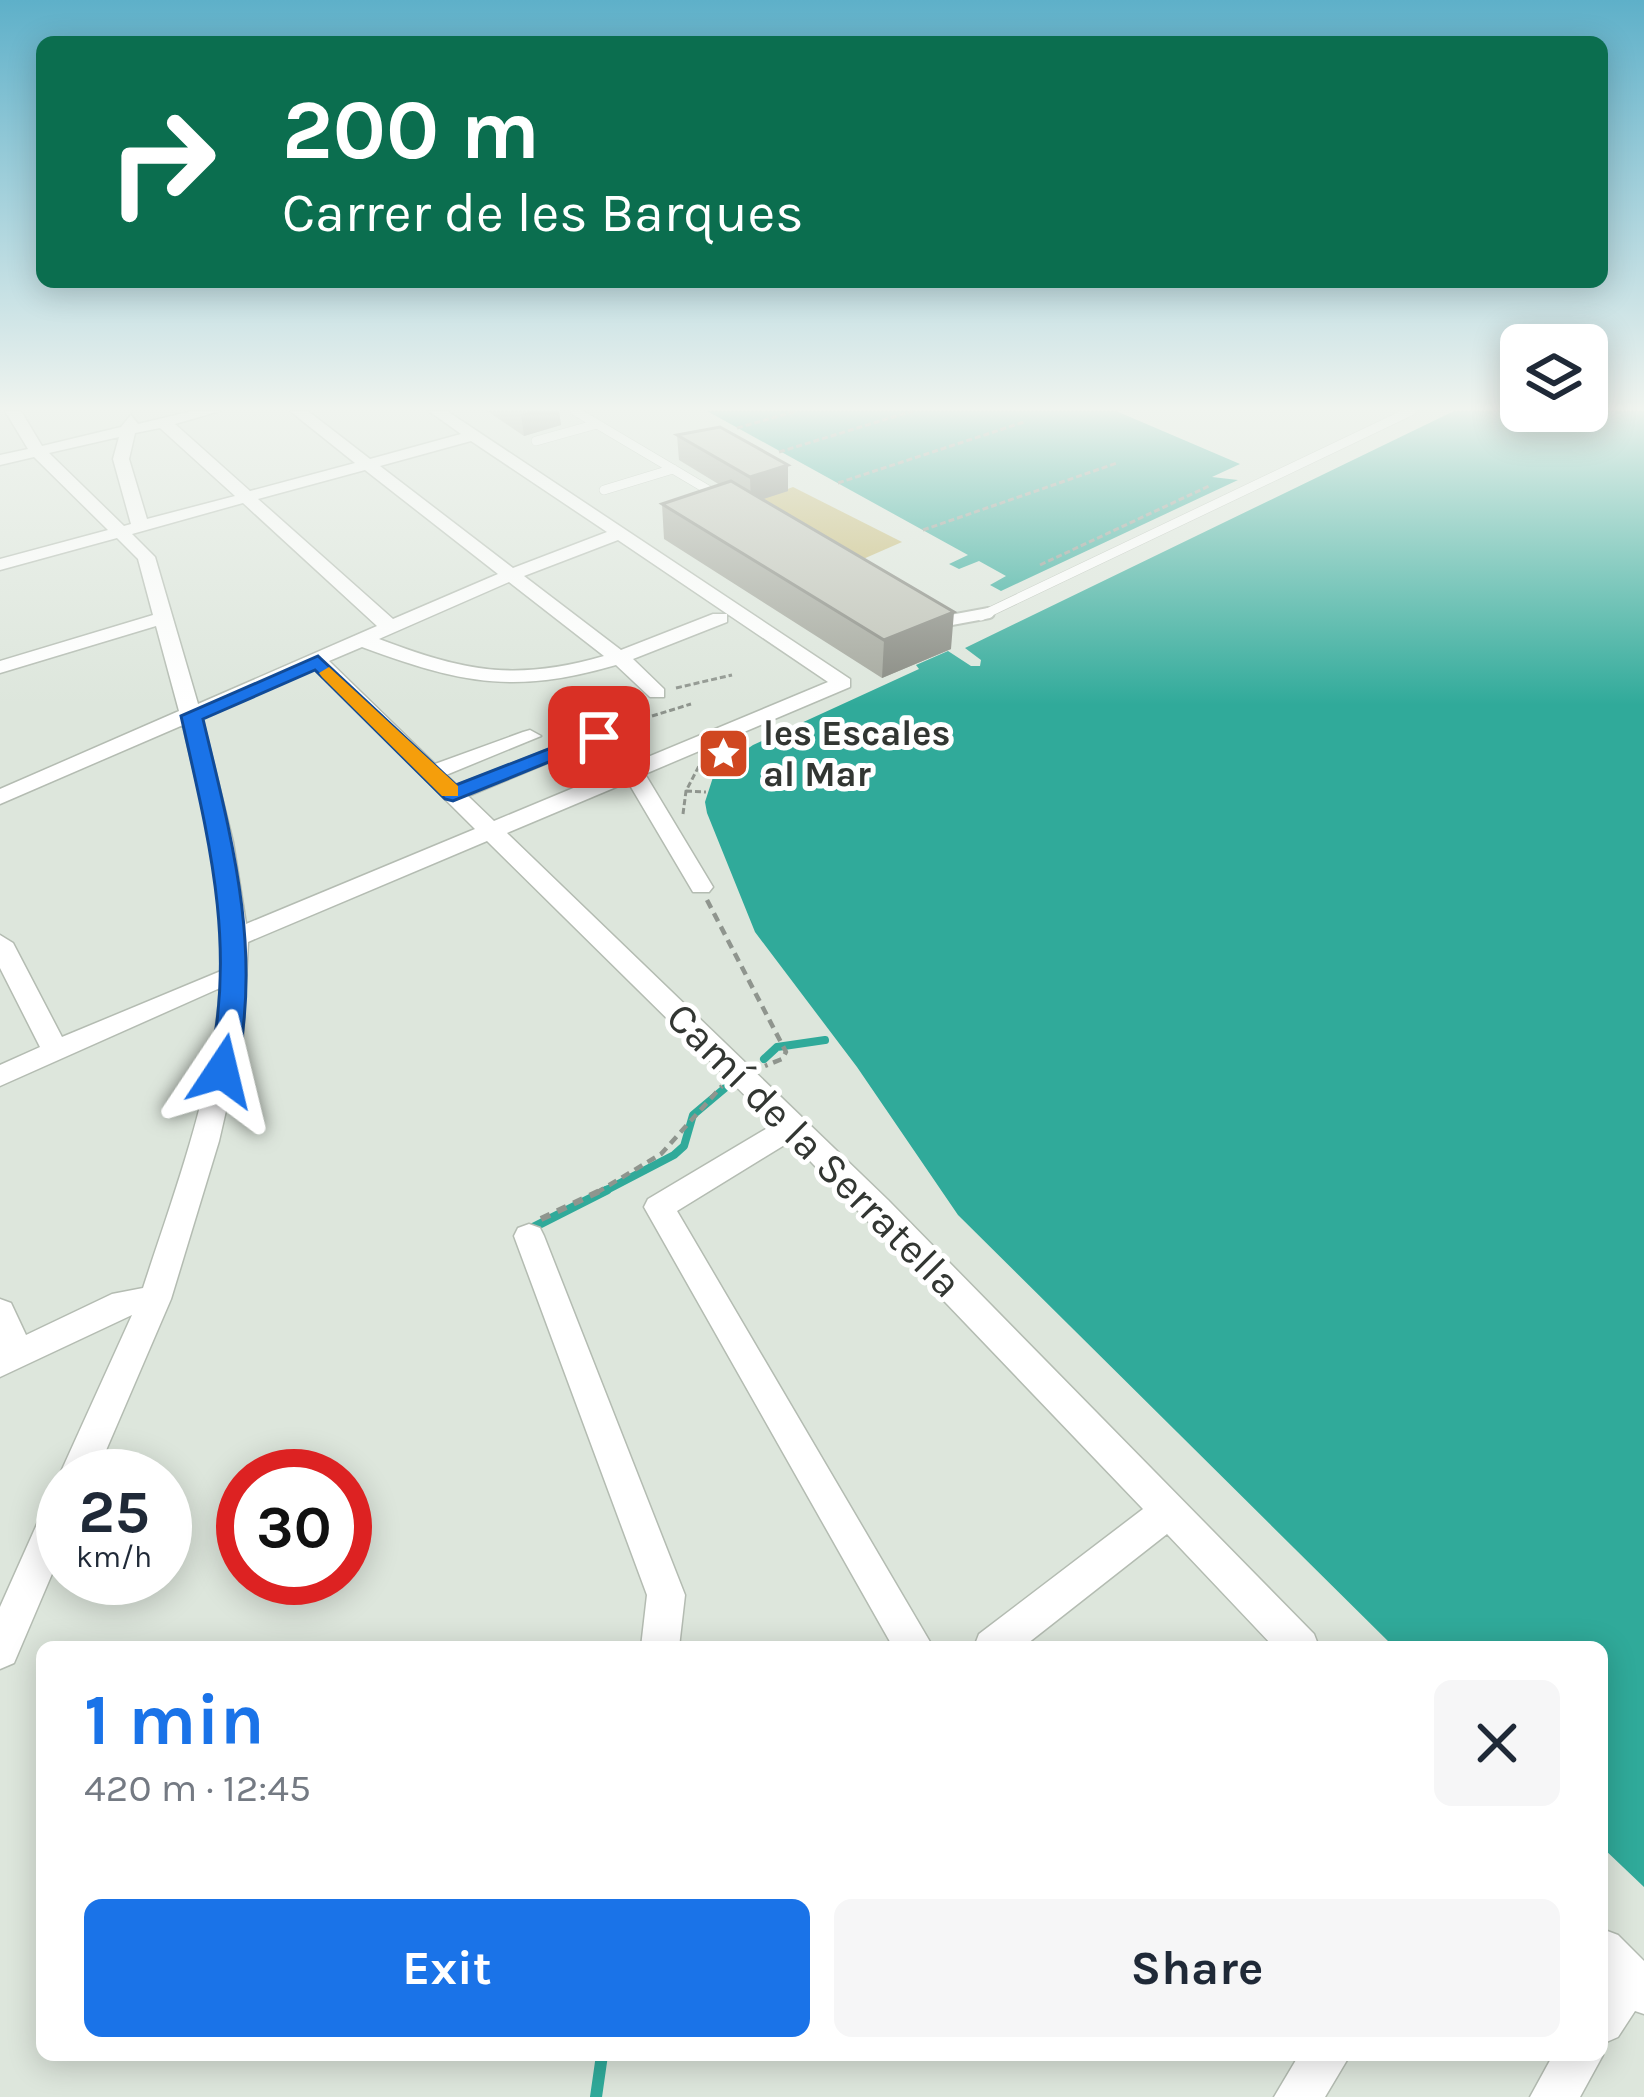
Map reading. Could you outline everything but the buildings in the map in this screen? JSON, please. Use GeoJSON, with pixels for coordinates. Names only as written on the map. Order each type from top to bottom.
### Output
{"type":"FeatureCollection","features":[{"type":"Feature","properties":{"kind":"street"},"geometry":{"type":"LineString","coordinates":[[107,509],[131,529]]}},
{"type":"Feature","properties":{"kind":"street"},"geometry":{"type":"LineString","coordinates":[[88,1449],[155,1299],[205,1141],[230,1037],[235,977],[236,938],[221,842],[164,617],[146,557],[131,529],[128,509]]}},
{"type":"Feature","properties":{"kind":"street"},"geometry":{"type":"LineString","coordinates":[[0,565],[204,509]]}},
{"type":"Feature","properties":{"kind":"street"},"geometry":{"type":"LineString","coordinates":[[260,509],[392,629]]}},
{"type":"Feature","properties":{"kind":"street"},"geometry":{"type":"LineString","coordinates":[[426,509],[622,660],[656,693]]}},
{"type":"Feature","properties":{"kind":"street"},"geometry":{"type":"LineString","coordinates":[[236,938],[843,683],[573,509]]}},
{"type":"Feature","properties":{"kind":"street"},"geometry":{"type":"LineString","coordinates":[[0,797],[511,575],[614,536]]}},
{"type":"Feature","properties":{"kind":"street"},"geometry":{"type":"LineString","coordinates":[[614,536],[720,618],[829,692]]}},
{"type":"Feature","properties":{"kind":"street"},"geometry":{"type":"LineString","coordinates":[[0,667],[164,617]]}},
{"type":"Feature","properties":{"kind":"street"},"geometry":{"type":"LineString","coordinates":[[365,641],[449,672],[488,677],[545,674],[622,660],[720,618]]}},
{"type":"Feature","properties":{"kind":"street","name":"Camí de la Serratella"},"geometry":{"type":"LineString","coordinates":[[318,662],[793,1126],[1294,1641]]}},
{"type":"Feature","properties":{"kind":"street"},"geometry":{"type":"LineString","coordinates":[[453,794],[636,722]]}},
{"type":"Feature","properties":{"kind":"street"},"geometry":{"type":"LineString","coordinates":[[433,772],[530,736]]}},
{"type":"Feature","properties":{"kind":"street"},"geometry":{"type":"LineString","coordinates":[[633,772],[701,887]]}},
{"type":"Feature","properties":{"kind":"street"},"geometry":{"type":"LineString","coordinates":[[0,943],[56,1051]]}},
{"type":"Feature","properties":{"kind":"street"},"geometry":{"type":"LineString","coordinates":[[0,1076],[213,981],[235,977]]}},
{"type":"Feature","properties":{"kind":"street"},"geometry":{"type":"LineString","coordinates":[[793,1126],[659,1207],[911,1641]]}},
{"type":"Feature","properties":{"kind":"street"},"geometry":{"type":"LineString","coordinates":[[529,1237],[666,1595],[661,1641]]}},
{"type":"Feature","properties":{"kind":"street"},"geometry":{"type":"LineString","coordinates":[[0,1312],[9,1358],[123,1303],[155,1299]]}},
{"type":"Feature","properties":{"kind":"street"},"geometry":{"type":"LineString","coordinates":[[1001,1641],[1168,1511]]}},
{"type":"Feature","properties":{"kind":"street"},"geometry":{"type":"LineString","coordinates":[[0,1649],[36,1568]]}},
{"type":"Feature","properties":{"kind":"street"},"geometry":{"type":"LineString","coordinates":[[1608,2009],[1625,1974]]}},
{"type":"Feature","properties":{"kind":"street"},"geometry":{"type":"LineString","coordinates":[[1297,2097],[1323,2061]]}},
{"type":"Feature","properties":{"kind":"street"},"geometry":{"type":"LineString","coordinates":[[1552,2097],[1576,2061]]}},
{"type":"Feature","properties":{"kind":"lane"},"geometry":{"type":"LineString","coordinates":[[716,512],[725,509]]}},
{"type":"Feature","properties":{"kind":"lane"},"geometry":{"type":"LineString","coordinates":[[920,618],[962,623],[984,616],[1207,509]]}},
{"type":"Feature","properties":{"kind":"path"},"geometry":{"type":"LineString","coordinates":[[923,530],[984,509]]}},
{"type":"Feature","properties":{"kind":"path"},"geometry":{"type":"LineString","coordinates":[[1040,565],[1160,509]]}},
{"type":"Feature","properties":{"kind":"path"},"geometry":{"type":"LineString","coordinates":[[636,722],[691,704]]}},
{"type":"Feature","properties":{"kind":"path"},"geometry":{"type":"LineString","coordinates":[[678,847],[692,844],[683,813],[686,791],[708,755]]}},
{"type":"Feature","properties":{"kind":"path"},"geometry":{"type":"LineString","coordinates":[[696,768],[715,771]]}},
{"type":"Feature","properties":{"kind":"path"},"geometry":{"type":"LineString","coordinates":[[686,791],[706,792]]}},
{"type":"Feature","properties":{"kind":"path"},"geometry":{"type":"LineString","coordinates":[[701,887],[786,1052]]}},
{"type":"Feature","properties":{"kind":"path"},"geometry":{"type":"LineString","coordinates":[[529,1237],[532,1224],[637,1170],[673,1142],[703,1101],[741,1076]]}},
{"type":"Feature","properties":{"kind":"shaded area"},"geometry":{"type":"Polygon","coordinates":[[[761,509],[836,509],[902,542],[854,563],[761,509]]]}},
{"type":"Feature","properties":{"kind":"water"},"geometry":{"type":"Polygon","coordinates":[[[884,509],[1176,509],[1001,591],[990,585],[1006,576],[979,561],[959,569],[949,564],[968,555],[884,509]]]}},
{"type":"Feature","properties":{"kind":"water"},"geometry":{"type":"Polygon","coordinates":[[[1252,509],[1644,509],[1644,1887],[1608,1853],[1608,1641],[1388,1641],[958,1215],[857,1067],[755,932],[707,813],[705,802],[715,771],[753,745],[919,669],[916,665],[948,651],[971,666],[980,666],[981,660],[965,648],[1252,509]]]}},
{"type":"Feature","properties":{"kind":"waterway"},"geometry":{"type":"LineString","coordinates":[[764,1059],[777,1047],[825,1040]]}},
{"type":"Feature","properties":{"kind":"waterway"},"geometry":{"type":"LineString","coordinates":[[601,1193],[674,1155],[684,1146],[693,1115],[731,1083]]}},
{"type":"Feature","properties":{"kind":"waterway"},"geometry":{"type":"LineString","coordinates":[[534,1227],[607,1190]]}},
{"type":"Feature","properties":{"kind":"waterway"},"geometry":{"type":"LineString","coordinates":[[596,2097],[601,2061]]}},
{"type":"Feature","properties":{"kind":"slow traffic"},"geometry":{"type":"LineString","coordinates":[[329,673],[450,791]]}},
{"type":"Feature","properties":{"kind":"place","name":"les Escales al Mar"},"geometry":{"type":"Point","coordinates":[724,754]}},
{"type":"Feature","properties":{"kind":"route"},"geometry":{"type":"LineString","coordinates":[[222,1071],[230,1037],[236,938],[221,842],[191,716],[318,662],[453,794],[599,737]]}}]}
